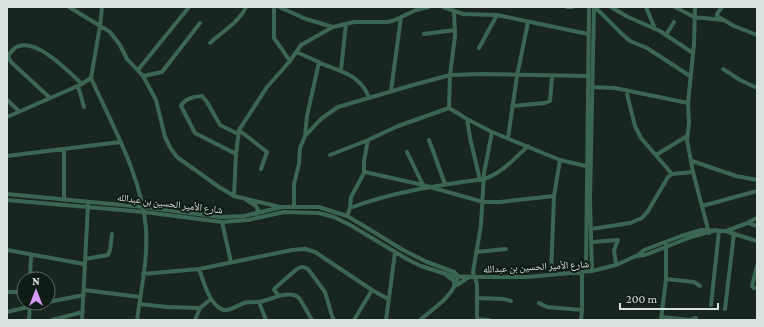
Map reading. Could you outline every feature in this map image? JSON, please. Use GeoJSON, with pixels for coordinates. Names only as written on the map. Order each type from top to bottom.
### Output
{"type":"FeatureCollection","features":[{"type":"Feature","properties":{"kind":"street"},"geometry":{"type":"LineString","coordinates":[[68,7],[113,34],[127,59],[143,76],[156,100],[165,137],[177,157],[234,196],[282,207]]}},
{"type":"Feature","properties":{"kind":"street"},"geometry":{"type":"LineString","coordinates":[[102,7],[91,78],[120,142],[136,182],[144,209],[146,231],[143,274],[137,320]]}},
{"type":"Feature","properties":{"kind":"street"},"geometry":{"type":"LineString","coordinates":[[138,70],[189,7]]}},
{"type":"Feature","properties":{"kind":"street"},"geometry":{"type":"LineString","coordinates":[[210,43],[243,13],[246,7]]}},
{"type":"Feature","properties":{"kind":"street"},"geometry":{"type":"LineString","coordinates":[[274,7],[274,38],[290,61]]}},
{"type":"Feature","properties":{"kind":"street"},"geometry":{"type":"LineString","coordinates":[[279,7],[306,19],[333,27]]}},
{"type":"Feature","properties":{"kind":"street"},"geometry":{"type":"LineString","coordinates":[[234,196],[236,154],[239,132],[267,87],[290,61],[303,43],[333,27],[361,22],[388,22],[416,10],[429,7]]}},
{"type":"Feature","properties":{"kind":"street"},"geometry":{"type":"LineString","coordinates":[[567,7],[572,7]]}},
{"type":"Feature","properties":{"kind":"street"},"geometry":{"type":"LineString","coordinates":[[588,7],[589,153],[592,271]]}},
{"type":"Feature","properties":{"kind":"street"},"geometry":{"type":"LineString","coordinates":[[594,7],[624,36],[634,43],[647,48],[690,76]]}},
{"type":"Feature","properties":{"kind":"street"},"geometry":{"type":"LineString","coordinates":[[581,320],[584,272],[586,166],[589,153],[594,7]]}},
{"type":"Feature","properties":{"kind":"street"},"geometry":{"type":"LineString","coordinates":[[611,7],[666,35],[693,53]]}},
{"type":"Feature","properties":{"kind":"street"},"geometry":{"type":"LineString","coordinates":[[646,7],[655,29]]}},
{"type":"Feature","properties":{"kind":"street"},"geometry":{"type":"LineString","coordinates":[[675,7],[694,17],[723,20]]}},
{"type":"Feature","properties":{"kind":"street"},"geometry":{"type":"LineString","coordinates":[[695,7],[687,136],[693,172],[708,231]]}},
{"type":"Feature","properties":{"kind":"street"},"geometry":{"type":"LineString","coordinates":[[722,7],[716,15],[734,26],[757,34]]}},
{"type":"Feature","properties":{"kind":"street"},"geometry":{"type":"LineString","coordinates":[[445,8],[454,12],[468,15],[497,15],[588,34]]}},
{"type":"Feature","properties":{"kind":"street"},"geometry":{"type":"LineString","coordinates":[[450,108],[450,75],[455,30],[454,12]]}},
{"type":"Feature","properties":{"kind":"street"},"geometry":{"type":"LineString","coordinates":[[479,48],[497,15]]}},
{"type":"Feature","properties":{"kind":"street"},"geometry":{"type":"LineString","coordinates":[[391,91],[402,17]]}},
{"type":"Feature","properties":{"kind":"street"},"geometry":{"type":"LineString","coordinates":[[143,76],[162,72],[200,22]]}},
{"type":"Feature","properties":{"kind":"street"},"geometry":{"type":"LineString","coordinates":[[508,138],[517,76],[528,22]]}},
{"type":"Feature","properties":{"kind":"street"},"geometry":{"type":"LineString","coordinates":[[666,35],[674,22]]}},
{"type":"Feature","properties":{"kind":"street"},"geometry":{"type":"LineString","coordinates":[[341,70],[346,24]]}},
{"type":"Feature","properties":{"kind":"street"},"geometry":{"type":"LineString","coordinates":[[424,34],[455,30]]}},
{"type":"Feature","properties":{"kind":"street"},"geometry":{"type":"LineString","coordinates":[[50,97],[11,62],[8,56],[13,49],[19,46],[32,46],[44,51],[80,85],[84,107]]}},
{"type":"Feature","properties":{"kind":"street"},"geometry":{"type":"LineString","coordinates":[[296,52],[341,70],[356,78],[362,84],[369,98]]}},
{"type":"Feature","properties":{"kind":"street"},"geometry":{"type":"LineString","coordinates":[[306,136],[307,116],[319,62]]}},
{"type":"Feature","properties":{"kind":"street"},"geometry":{"type":"LineString","coordinates":[[724,69],[740,80],[757,88]]}},
{"type":"Feature","properties":{"kind":"street"},"geometry":{"type":"LineString","coordinates":[[294,207],[294,184],[299,164],[300,148],[306,136],[318,121],[334,109],[391,91],[450,75],[484,74],[517,76],[588,76]]}},
{"type":"Feature","properties":{"kind":"street"},"geometry":{"type":"LineString","coordinates":[[512,106],[545,103],[550,101],[552,76]]}},
{"type":"Feature","properties":{"kind":"street"},"geometry":{"type":"LineString","coordinates":[[7,117],[80,85],[91,78]]}},
{"type":"Feature","properties":{"kind":"street"},"geometry":{"type":"LineString","coordinates":[[592,87],[615,88],[688,103]]}},
{"type":"Feature","properties":{"kind":"street"},"geometry":{"type":"LineString","coordinates":[[626,90],[635,126],[641,138],[645,145],[656,155],[672,174]]}},
{"type":"Feature","properties":{"kind":"street"},"geometry":{"type":"LineString","coordinates":[[236,154],[195,133],[181,106],[182,104],[186,100],[202,96],[220,125],[239,132],[267,152],[261,169]]}},
{"type":"Feature","properties":{"kind":"street"},"geometry":{"type":"LineString","coordinates":[[7,100],[19,111]]}},
{"type":"Feature","properties":{"kind":"street"},"geometry":{"type":"LineString","coordinates":[[450,108],[492,132],[560,160],[586,166]]}},
{"type":"Feature","properties":{"kind":"street"},"geometry":{"type":"LineString","coordinates":[[330,155],[398,126],[450,108]]}},
{"type":"Feature","properties":{"kind":"street"},"geometry":{"type":"LineString","coordinates":[[467,119],[470,138],[482,179],[482,225],[473,272],[477,284],[477,320],[489,320]]}},
{"type":"Feature","properties":{"kind":"street"},"geometry":{"type":"LineString","coordinates":[[482,179],[492,132]]}},
{"type":"Feature","properties":{"kind":"street"},"geometry":{"type":"LineString","coordinates":[[656,155],[687,136]]}},
{"type":"Feature","properties":{"kind":"street"},"geometry":{"type":"LineString","coordinates":[[347,216],[350,208],[351,197],[365,172],[364,161],[368,140]]}},
{"type":"Feature","properties":{"kind":"street"},"geometry":{"type":"LineString","coordinates":[[429,140],[445,184]]}},
{"type":"Feature","properties":{"kind":"street"},"geometry":{"type":"LineString","coordinates":[[7,156],[120,142]]}},
{"type":"Feature","properties":{"kind":"street"},"geometry":{"type":"LineString","coordinates":[[350,208],[369,201],[445,184],[482,179],[501,172],[528,146]]}},
{"type":"Feature","properties":{"kind":"street"},"geometry":{"type":"LineString","coordinates":[[64,150],[64,200]]}},
{"type":"Feature","properties":{"kind":"street"},"geometry":{"type":"LineString","coordinates":[[407,152],[423,185]]}},
{"type":"Feature","properties":{"kind":"street"},"geometry":{"type":"LineString","coordinates":[[551,275],[554,196],[560,160]]}},
{"type":"Feature","properties":{"kind":"street"},"geometry":{"type":"LineString","coordinates":[[692,161],[736,176],[757,180]]}},
{"type":"Feature","properties":{"kind":"street"},"geometry":{"type":"LineString","coordinates":[[365,172],[423,185],[483,202],[500,202],[554,196]]}},
{"type":"Feature","properties":{"kind":"street"},"geometry":{"type":"LineString","coordinates":[[591,229],[630,223],[642,218],[648,212],[664,184],[672,174],[693,172]]}},
{"type":"Feature","properties":{"kind":"street"},"geometry":{"type":"LineString","coordinates":[[702,206],[757,192]]}},
{"type":"Feature","properties":{"kind":"street","name":"شارع الأمير الحسين بن عبدالله"},"geometry":{"type":"LineString","coordinates":[[7,194],[221,217],[245,218],[282,207],[319,207],[347,216],[393,245],[423,260],[454,272],[458,276]]}},
{"type":"Feature","properties":{"kind":"street"},"geometry":{"type":"LineString","coordinates":[[21,201],[22,196]]}},
{"type":"Feature","properties":{"kind":"street"},"geometry":{"type":"LineString","coordinates":[[244,199],[256,207],[258,210],[256,214]]}},
{"type":"Feature","properties":{"kind":"street","name":"شارع الأمير الحسين بن عبدالله"},"geometry":{"type":"LineString","coordinates":[[7,200],[88,207],[144,209],[222,222],[278,213],[319,213],[334,217],[395,253],[421,266],[438,272],[469,277],[504,278],[592,271],[616,265],[636,256],[645,255],[695,231],[725,231],[757,241]]}},
{"type":"Feature","properties":{"kind":"street"},"geometry":{"type":"LineString","coordinates":[[82,320],[88,202]]}},
{"type":"Feature","properties":{"kind":"street"},"geometry":{"type":"LineString","coordinates":[[305,207],[306,212]]}},
{"type":"Feature","properties":{"kind":"street"},"geometry":{"type":"LineString","coordinates":[[725,231],[748,223],[757,218]]}},
{"type":"Feature","properties":{"kind":"street"},"geometry":{"type":"LineString","coordinates":[[222,222],[231,262]]}},
{"type":"Feature","properties":{"kind":"street"},"geometry":{"type":"LineString","coordinates":[[748,223],[757,226]]}},
{"type":"Feature","properties":{"kind":"street"},"geometry":{"type":"LineString","coordinates":[[711,305],[718,231]]}},
{"type":"Feature","properties":{"kind":"street"},"geometry":{"type":"LineString","coordinates":[[725,309],[734,233]]}},
{"type":"Feature","properties":{"kind":"street"},"geometry":{"type":"LineString","coordinates":[[85,259],[108,255],[112,234]]}},
{"type":"Feature","properties":{"kind":"street"},"geometry":{"type":"LineString","coordinates":[[592,242],[618,240],[614,250],[616,265]]}},
{"type":"Feature","properties":{"kind":"street"},"geometry":{"type":"LineString","coordinates":[[666,244],[666,279],[661,318],[690,320],[696,318]]}},
{"type":"Feature","properties":{"kind":"street"},"geometry":{"type":"LineString","coordinates":[[7,250],[84,264]]}},
{"type":"Feature","properties":{"kind":"street"},"geometry":{"type":"LineString","coordinates":[[143,274],[199,269],[292,250],[310,250],[388,299]]}},
{"type":"Feature","properties":{"kind":"street"},"geometry":{"type":"LineString","coordinates":[[476,252],[506,250]]}},
{"type":"Feature","properties":{"kind":"street"},"geometry":{"type":"LineString","coordinates":[[386,320],[395,253]]}},
{"type":"Feature","properties":{"kind":"street"},"geometry":{"type":"LineString","coordinates":[[30,271],[31,255]]}},
{"type":"Feature","properties":{"kind":"street"},"geometry":{"type":"LineString","coordinates":[[279,296],[275,292],[275,288],[301,266],[304,266],[308,269],[325,292],[334,320]]}},
{"type":"Feature","properties":{"kind":"street"},"geometry":{"type":"LineString","coordinates":[[757,266],[752,286],[757,288]]}},
{"type":"Feature","properties":{"kind":"street"},"geometry":{"type":"LineString","coordinates":[[199,269],[211,299],[220,309],[224,310],[245,303],[259,302],[279,296],[293,295],[298,297],[312,320]]}},
{"type":"Feature","properties":{"kind":"street"},"geometry":{"type":"LineString","coordinates":[[438,272],[452,279],[454,289]]}},
{"type":"Feature","properties":{"kind":"street"},"geometry":{"type":"LineString","coordinates":[[454,289],[458,276]]}},
{"type":"Feature","properties":{"kind":"street"},"geometry":{"type":"LineString","coordinates":[[420,320],[446,298],[460,282],[469,277]]}},
{"type":"Feature","properties":{"kind":"street"},"geometry":{"type":"LineString","coordinates":[[666,279],[694,282],[700,286]]}},
{"type":"Feature","properties":{"kind":"street"},"geometry":{"type":"LineString","coordinates":[[354,320],[372,290]]}},
{"type":"Feature","properties":{"kind":"street"},"geometry":{"type":"LineString","coordinates":[[56,300],[84,292],[140,297]]}},
{"type":"Feature","properties":{"kind":"street"},"geometry":{"type":"LineString","coordinates":[[477,298],[503,299],[511,301]]}},
{"type":"Feature","properties":{"kind":"street"},"geometry":{"type":"LineString","coordinates":[[195,320],[200,308],[211,299]]}},
{"type":"Feature","properties":{"kind":"street"},"geometry":{"type":"LineString","coordinates":[[259,302],[266,320]]}},
{"type":"Feature","properties":{"kind":"street"},"geometry":{"type":"LineString","coordinates":[[539,303],[547,307],[582,310]]}},
{"type":"Feature","properties":{"kind":"street"},"geometry":{"type":"LineString","coordinates":[[139,304],[200,308]]}},
{"type":"Feature","properties":{"kind":"street"},"geometry":{"type":"LineString","coordinates":[[52,320],[83,312]]}}]}
